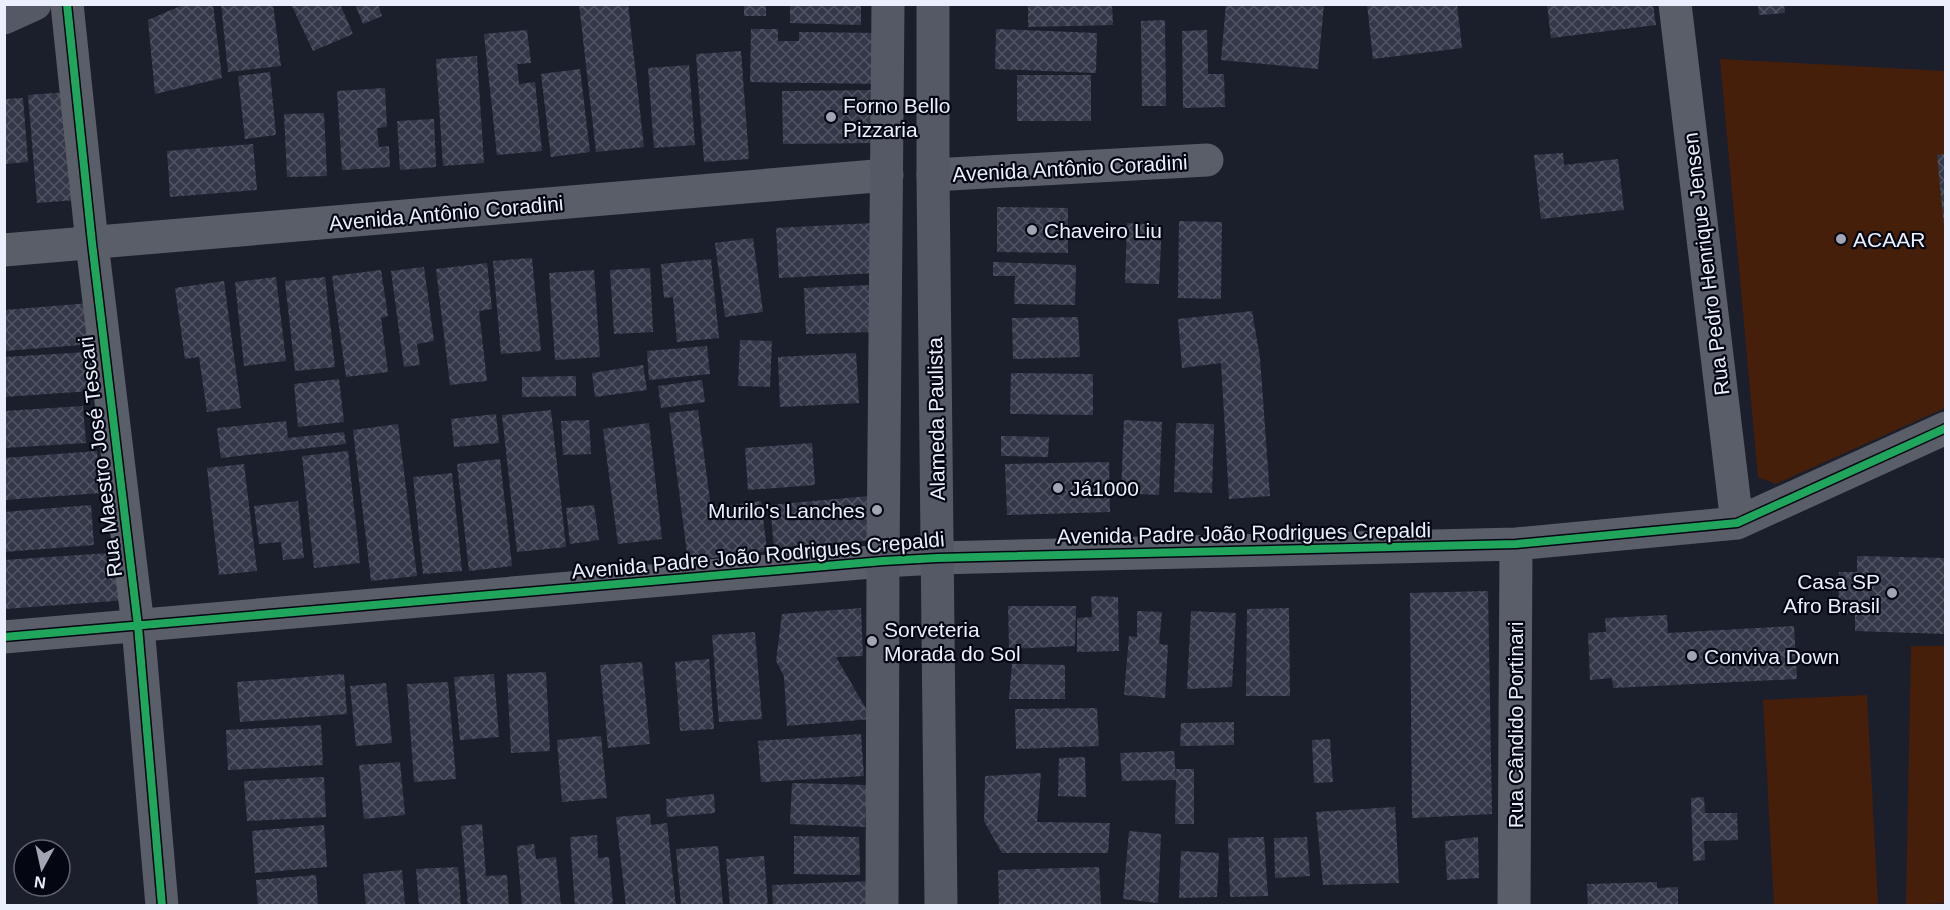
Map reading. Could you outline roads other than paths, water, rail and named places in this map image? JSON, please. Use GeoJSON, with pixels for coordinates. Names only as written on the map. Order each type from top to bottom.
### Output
{"type":"FeatureCollection","features":[{"type":"Feature","properties":{"kind":"main road"},"geometry":{"type":"LineString","coordinates":[[4,18],[35,4]]}},
{"type":"Feature","properties":{"kind":"main road"},"geometry":{"type":"LineString","coordinates":[[882,906],[888,4]]}},
{"type":"Feature","properties":{"kind":"main road","name":"Alameda Paulista"},"geometry":{"type":"LineString","coordinates":[[933,4],[941,906]]}},
{"type":"Feature","properties":{"kind":"street","name":"Rua Maestro José Tescari"},"geometry":{"type":"LineString","coordinates":[[67,4],[92,243],[138,626],[162,906]]}},
{"type":"Feature","properties":{"kind":"street","name":"Rua Pedro Henrique Jensen"},"geometry":{"type":"LineString","coordinates":[[1675,4],[1737,524]]}},
{"type":"Feature","properties":{"kind":"street","name":"Avenida Antônio Coradini"},"geometry":{"type":"LineString","coordinates":[[933,175],[1207,160]]}},
{"type":"Feature","properties":{"kind":"street","name":"Avenida Antônio Coradini"},"geometry":{"type":"LineString","coordinates":[[4,250],[887,175]]}},
{"type":"Feature","properties":{"kind":"street","name":"Avenida Padre João Rodrigues Crepaldi"},"geometry":{"type":"LineString","coordinates":[[4,637],[883,561],[1516,544],[1737,524],[1946,428]]}},
{"type":"Feature","properties":{"kind":"street","name":"Rua Cândido Portinari"},"geometry":{"type":"LineString","coordinates":[[1514,906],[1516,544]]}},
{"type":"Feature","properties":{"kind":"place","name":"Forno Bello Pizzaria"},"geometry":{"type":"Point","coordinates":[831,117]}},
{"type":"Feature","properties":{"kind":"place","name":"Chaveiro Liu"},"geometry":{"type":"Point","coordinates":[1032,230]}},
{"type":"Feature","properties":{"kind":"place","name":"ACAAR"},"geometry":{"type":"Point","coordinates":[1841,239]}},
{"type":"Feature","properties":{"kind":"place","name":"Já1000"},"geometry":{"type":"Point","coordinates":[1058,488]}},
{"type":"Feature","properties":{"kind":"place","name":"Murilo's Lanches"},"geometry":{"type":"Point","coordinates":[877,510]}},
{"type":"Feature","properties":{"kind":"place","name":"Casa SP Afro Brasil"},"geometry":{"type":"Point","coordinates":[1892,593]}},
{"type":"Feature","properties":{"kind":"place","name":"Sorveteria Morada do Sol"},"geometry":{"type":"Point","coordinates":[872,641]}},
{"type":"Feature","properties":{"kind":"place","name":"Conviva Down"},"geometry":{"type":"Point","coordinates":[1692,656]}}]}
